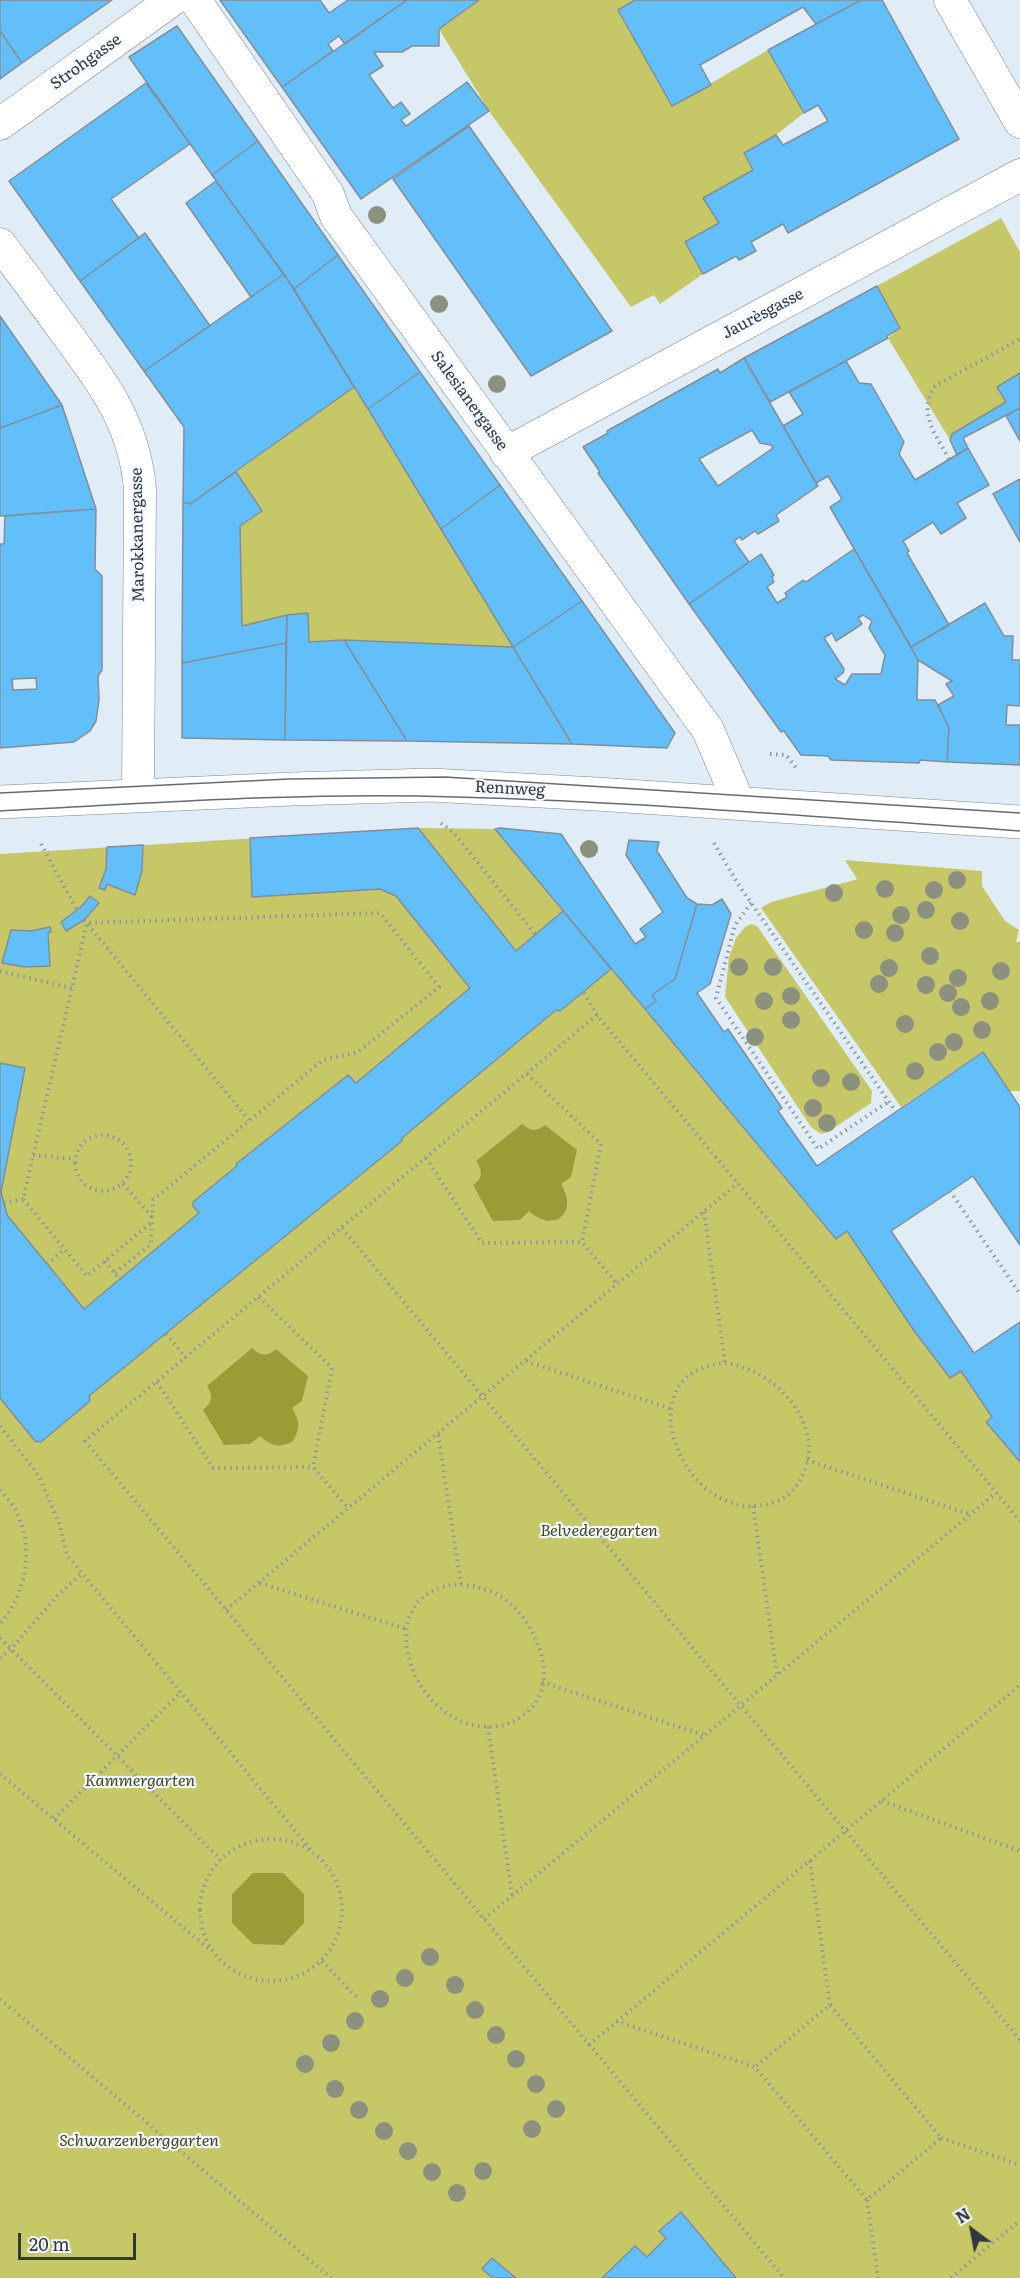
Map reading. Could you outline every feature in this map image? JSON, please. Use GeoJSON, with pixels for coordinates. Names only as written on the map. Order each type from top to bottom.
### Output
{"type":"FeatureCollection","features":[{"type":"Feature","properties":{"kind":"main road","name":"Rennweg"},"geometry":{"type":"LineString","coordinates":[[0,802],[431,785],[1020,822]]}},
{"type":"Feature","properties":{"kind":"street","name":"Strohgasse"},"geometry":{"type":"LineString","coordinates":[[0,124],[172,0]]}},
{"type":"Feature","properties":{"kind":"street","name":"Salesianergasse"},"geometry":{"type":"LineString","coordinates":[[195,0],[327,194],[336,216],[708,730],[739,803]]}},
{"type":"Feature","properties":{"kind":"street"},"geometry":{"type":"LineString","coordinates":[[950,0],[1020,122]]}},
{"type":"Feature","properties":{"kind":"street","name":"Jaurèsgasse"},"geometry":{"type":"LineString","coordinates":[[506,453],[1020,175]]}},
{"type":"Feature","properties":{"kind":"street","name":"Marokkanergasse"},"geometry":{"type":"LineString","coordinates":[[0,244],[103,384],[121,414],[138,463],[141,489],[138,795]]}},
{"type":"Feature","properties":{"kind":"path"},"geometry":{"type":"LineString","coordinates":[[949,459],[928,420],[927,404],[935,386],[1020,339]]}},
{"type":"Feature","properties":{"kind":"path"},"geometry":{"type":"LineString","coordinates":[[770,754],[786,755]]}},
{"type":"Feature","properties":{"kind":"path"},"geometry":{"type":"LineString","coordinates":[[439,822],[454,833],[536,934]]}},
{"type":"Feature","properties":{"kind":"path"},"geometry":{"type":"LineString","coordinates":[[714,843],[751,903],[896,1112]]}},
{"type":"Feature","properties":{"kind":"path"},"geometry":{"type":"LineString","coordinates":[[41,844],[76,910]]}},
{"type":"Feature","properties":{"kind":"path"},"geometry":{"type":"LineString","coordinates":[[751,903],[735,925],[716,998],[818,1149],[888,1102]]}},
{"type":"Feature","properties":{"kind":"path"},"geometry":{"type":"LineString","coordinates":[[85,921],[380,913],[439,987],[358,1052],[323,1060],[153,1200],[151,1244],[115,1274]]}},
{"type":"Feature","properties":{"kind":"path"},"geometry":{"type":"LineString","coordinates":[[23,1199],[72,988],[85,921]]}},
{"type":"Feature","properties":{"kind":"path"},"geometry":{"type":"LineString","coordinates":[[85,921],[249,1120]]}},
{"type":"Feature","properties":{"kind":"path"},"geometry":{"type":"LineString","coordinates":[[0,971],[72,988]]}},
{"type":"Feature","properties":{"kind":"path"},"geometry":{"type":"LineString","coordinates":[[584,993],[597,1015],[1020,1521]]}},
{"type":"Feature","properties":{"kind":"path"},"geometry":{"type":"LineString","coordinates":[[597,1015],[86,1441],[784,2278]]}},
{"type":"Feature","properties":{"kind":"path"},"geometry":{"type":"LineString","coordinates":[[527,1074],[601,1144],[582,1242]]}},
{"type":"Feature","properties":{"kind":"path"},"geometry":{"type":"LineString","coordinates":[[99,1134],[116,1138],[129,1150],[132,1167],[123,1184],[108,1192],[90,1189],[78,1176],[75,1159],[83,1143],[99,1134]]}},
{"type":"Feature","properties":{"kind":"path"},"geometry":{"type":"LineString","coordinates":[[33,1155],[75,1159]]}},
{"type":"Feature","properties":{"kind":"path"},"geometry":{"type":"LineString","coordinates":[[426,1158],[482,1243],[582,1242]]}},
{"type":"Feature","properties":{"kind":"path"},"geometry":{"type":"LineString","coordinates":[[226,1610],[738,1183]]}},
{"type":"Feature","properties":{"kind":"path"},"geometry":{"type":"LineString","coordinates":[[123,1184],[152,1220]]}},
{"type":"Feature","properties":{"kind":"path"},"geometry":{"type":"LineString","coordinates":[[950,1191],[1020,1294]]}},
{"type":"Feature","properties":{"kind":"path"},"geometry":{"type":"LineString","coordinates":[[23,1199],[87,1276],[152,1220]]}},
{"type":"Feature","properties":{"kind":"path"},"geometry":{"type":"LineString","coordinates":[[4,1203],[23,1199]]}},
{"type":"Feature","properties":{"kind":"path"},"geometry":{"type":"LineString","coordinates":[[704,1211],[725,1363]]}},
{"type":"Feature","properties":{"kind":"path"},"geometry":{"type":"LineString","coordinates":[[342,1228],[1020,2040]]}},
{"type":"Feature","properties":{"kind":"path"},"geometry":{"type":"LineString","coordinates":[[582,1242],[617,1284]]}},
{"type":"Feature","properties":{"kind":"path"},"geometry":{"type":"LineString","coordinates":[[47,1264],[65,1249]]}},
{"type":"Feature","properties":{"kind":"path"},"geometry":{"type":"LineString","coordinates":[[105,1261],[119,1279]]}},
{"type":"Feature","properties":{"kind":"path"},"geometry":{"type":"LineString","coordinates":[[259,1297],[332,1368],[313,1467]]}},
{"type":"Feature","properties":{"kind":"path"},"geometry":{"type":"LineString","coordinates":[[166,1334],[186,1358]]}},
{"type":"Feature","properties":{"kind":"path"},"geometry":{"type":"LineString","coordinates":[[525,1360],[671,1409]]}},
{"type":"Feature","properties":{"kind":"path"},"geometry":{"type":"LineString","coordinates":[[725,1363],[739,1364],[765,1376],[787,1395],[804,1427],[808,1447],[804,1473],[798,1485],[778,1501],[753,1506],[726,1500],[702,1485],[692,1474],[680,1456],[672,1436],[671,1409],[674,1396],[689,1375],[712,1364],[725,1363]]}},
{"type":"Feature","properties":{"kind":"path"},"geometry":{"type":"LineString","coordinates":[[157,1382],[213,1468],[313,1467]]}},
{"type":"Feature","properties":{"kind":"path"},"geometry":{"type":"LineString","coordinates":[[0,1426],[39,1476],[60,1526],[67,1556],[311,1850],[333,1872],[343,1903],[339,1935],[322,1961],[295,1978],[263,1982],[233,1972],[210,1950],[0,1774]]}},
{"type":"Feature","properties":{"kind":"path"},"geometry":{"type":"LineString","coordinates":[[438,1434],[461,1584]]}},
{"type":"Feature","properties":{"kind":"path"},"geometry":{"type":"LineString","coordinates":[[807,1460],[969,1514]]}},
{"type":"Feature","properties":{"kind":"path"},"geometry":{"type":"LineString","coordinates":[[313,1467],[348,1509]]}},
{"type":"Feature","properties":{"kind":"path"},"geometry":{"type":"LineString","coordinates":[[0,1490],[14,1508],[23,1529],[26,1556],[23,1584],[12,1610],[0,1624]]}},
{"type":"Feature","properties":{"kind":"path"},"geometry":{"type":"LineString","coordinates":[[484,1919],[996,1492]]}},
{"type":"Feature","properties":{"kind":"path"},"geometry":{"type":"LineString","coordinates":[[753,1506],[777,1675]]}},
{"type":"Feature","properties":{"kind":"path"},"geometry":{"type":"LineString","coordinates":[[0,1658],[11,1649],[57,1596],[82,1573]]}},
{"type":"Feature","properties":{"kind":"path"},"geometry":{"type":"LineString","coordinates":[[259,1583],[406,1629]]}},
{"type":"Feature","properties":{"kind":"path"},"geometry":{"type":"LineString","coordinates":[[461,1584],[488,1590],[500,1596],[522,1616],[531,1628],[542,1654],[542,1682],[533,1706],[524,1715],[501,1726],[488,1727],[461,1721],[437,1706],[418,1683],[410,1663],[406,1629],[416,1605],[425,1596],[447,1585],[461,1584]]}},
{"type":"Feature","properties":{"kind":"path"},"geometry":{"type":"LineString","coordinates":[[0,1638],[220,1859]]}},
{"type":"Feature","properties":{"kind":"path"},"geometry":{"type":"LineString","coordinates":[[542,1682],[705,1735]]}},
{"type":"Feature","properties":{"kind":"path"},"geometry":{"type":"LineString","coordinates":[[589,2044],[1020,1685]]}},
{"type":"Feature","properties":{"kind":"path"},"geometry":{"type":"LineString","coordinates":[[54,1819],[180,1693]]}},
{"type":"Feature","properties":{"kind":"path"},"geometry":{"type":"LineString","coordinates":[[488,1727],[512,1896]]}},
{"type":"Feature","properties":{"kind":"path"},"geometry":{"type":"LineString","coordinates":[[881,1801],[1020,1851]]}},
{"type":"Feature","properties":{"kind":"path"},"geometry":{"type":"LineString","coordinates":[[210,1950],[200,1927],[199,1903],[206,1879],[220,1859],[240,1845],[264,1838],[288,1840],[311,1850]]}},
{"type":"Feature","properties":{"kind":"path"},"geometry":{"type":"LineString","coordinates":[[810,1860],[830,2005],[941,2138],[1020,2165]]}},
{"type":"Feature","properties":{"kind":"path"},"geometry":{"type":"LineString","coordinates":[[322,1961],[356,1997]]}},
{"type":"Feature","properties":{"kind":"path"},"geometry":{"type":"LineString","coordinates":[[0,2000],[331,2278]]}},
{"type":"Feature","properties":{"kind":"path"},"geometry":{"type":"LineString","coordinates":[[755,2067],[830,2005]]}},
{"type":"Feature","properties":{"kind":"path"},"geometry":{"type":"LineString","coordinates":[[616,2021],[755,2067],[867,2200],[878,2278]]}},
{"type":"Feature","properties":{"kind":"path"},"geometry":{"type":"LineString","coordinates":[[867,2200],[941,2138]]}},
{"type":"Feature","properties":{"kind":"path"},"geometry":{"type":"LineString","coordinates":[[951,2278],[1020,2220]]}},
{"type":"Feature","properties":{"kind":"green space"},"geometry":{"type":"Polygon","coordinates":[[[479,0],[635,0],[618,10],[672,106],[768,50],[804,113],[776,135],[744,153],[753,170],[704,198],[719,223],[685,242],[703,274],[660,304],[654,295],[631,307],[489,111],[439,29],[479,0]]]}},
{"type":"Feature","properties":{"kind":"green space"},"geometry":{"type":"Polygon","coordinates":[[[1001,218],[1020,252],[1020,373],[997,387],[1006,402],[952,434],[950,440],[888,338],[900,328],[877,286],[1001,218]]]}},
{"type":"Feature","properties":{"kind":"green space"},"geometry":{"type":"Polygon","coordinates":[[[354,387],[513,647],[344,640],[309,642],[308,613],[287,615],[242,626],[240,526],[262,511],[236,472],[354,387]]]}},
{"type":"Feature","properties":{"kind":"green space"},"geometry":{"type":"Polygon","coordinates":[[[418,828],[495,829],[835,1239],[847,1231],[915,1332],[950,1378],[961,1371],[992,1417],[987,1422],[1020,1462],[1020,2278],[0,2278],[0,854],[418,828]]]}},
{"type":"Feature","properties":{"kind":"green space"},"geometry":{"type":"Polygon","coordinates":[[[845,860],[982,871],[982,886],[1005,921],[1019,930],[1016,942],[1020,942],[1020,1091],[1009,1091],[982,1052],[901,1107],[761,908],[771,902],[857,879],[845,860]]]}},
{"type":"Feature","properties":{"kind":"green space"},"geometry":{"type":"Polygon","coordinates":[[[751,924],[757,926],[872,1091],[871,1103],[828,1132],[821,1134],[811,1127],[725,997],[729,957],[736,938],[745,927],[751,924]]]}},
{"type":"Feature","properties":{"kind":"shaded area"},"geometry":{"type":"Polygon","coordinates":[[[522,1124],[534,1130],[545,1125],[577,1150],[571,1177],[561,1184],[566,1194],[565,1211],[555,1220],[547,1221],[538,1218],[529,1211],[520,1220],[493,1221],[473,1185],[479,1180],[481,1174],[476,1161],[522,1124]]]}},
{"type":"Feature","properties":{"kind":"shaded area"},"geometry":{"type":"Polygon","coordinates":[[[252,1348],[264,1354],[276,1349],[308,1376],[302,1401],[292,1408],[298,1425],[292,1442],[275,1445],[260,1436],[250,1444],[224,1445],[203,1410],[211,1398],[207,1386],[252,1348]]]}},
{"type":"Feature","properties":{"kind":"shaded area"},"geometry":{"type":"Polygon","coordinates":[[[253,1873],[283,1873],[304,1894],[304,1923],[283,1945],[253,1944],[232,1923],[232,1894],[253,1873]]]}},
{"type":"Feature","properties":{"kind":"building"},"geometry":{"type":"Polygon","coordinates":[[[0,0],[112,0],[22,63],[0,31],[0,0]]]}},
{"type":"Feature","properties":{"kind":"building"},"geometry":{"type":"Polygon","coordinates":[[[220,0],[320,0],[329,13],[348,0],[407,0],[345,44],[339,36],[328,44],[333,51],[282,87],[220,0]]]}},
{"type":"Feature","properties":{"kind":"building"},"geometry":{"type":"Polygon","coordinates":[[[407,0],[479,0],[439,29],[439,46],[412,46],[402,52],[374,52],[383,66],[369,75],[393,108],[401,102],[410,114],[401,120],[406,126],[467,82],[489,111],[361,199],[282,87],[407,0]]]}},
{"type":"Feature","properties":{"kind":"building"},"geometry":{"type":"Polygon","coordinates":[[[635,0],[861,0],[816,24],[803,7],[700,65],[711,85],[672,106],[618,10],[635,0]]]}},
{"type":"Feature","properties":{"kind":"building"},"geometry":{"type":"Polygon","coordinates":[[[861,0],[882,0],[959,139],[788,233],[783,224],[751,242],[756,251],[739,260],[736,256],[703,274],[685,242],[719,223],[703,198],[753,170],[744,153],[776,135],[783,145],[828,121],[818,105],[804,113],[768,50],[861,0]]]}},
{"type":"Feature","properties":{"kind":"building"},"geometry":{"type":"Polygon","coordinates":[[[177,26],[258,141],[212,175],[129,57],[177,26]]]}},
{"type":"Feature","properties":{"kind":"building"},"geometry":{"type":"Polygon","coordinates":[[[0,31],[22,63],[0,79],[0,31]]]}},
{"type":"Feature","properties":{"kind":"building"},"geometry":{"type":"Polygon","coordinates":[[[146,83],[190,144],[111,199],[139,238],[80,281],[9,181],[146,83]]]}},
{"type":"Feature","properties":{"kind":"building"},"geometry":{"type":"Polygon","coordinates":[[[469,126],[612,331],[531,376],[393,179],[469,126]]]}},
{"type":"Feature","properties":{"kind":"building"},"geometry":{"type":"Polygon","coordinates":[[[258,141],[338,255],[294,289],[212,175],[258,141]]]}},
{"type":"Feature","properties":{"kind":"building"},"geometry":{"type":"Polygon","coordinates":[[[216,181],[284,274],[251,297],[186,203],[216,181]]]}},
{"type":"Feature","properties":{"kind":"building"},"geometry":{"type":"Polygon","coordinates":[[[145,233],[210,326],[144,371],[80,281],[145,233]]]}},
{"type":"Feature","properties":{"kind":"building"},"geometry":{"type":"Polygon","coordinates":[[[338,255],[420,372],[368,409],[294,289],[338,255]]]}},
{"type":"Feature","properties":{"kind":"building"},"geometry":{"type":"Polygon","coordinates":[[[284,274],[354,387],[190,504],[183,502],[184,427],[144,371],[284,274]]]}},
{"type":"Feature","properties":{"kind":"building"},"geometry":{"type":"Polygon","coordinates":[[[877,286],[900,328],[887,336],[888,338],[770,402],[744,358],[877,286]]]}},
{"type":"Feature","properties":{"kind":"building"},"geometry":{"type":"Polygon","coordinates":[[[0,316],[62,405],[0,428],[0,316]]]}},
{"type":"Feature","properties":{"kind":"building"},"geometry":{"type":"Polygon","coordinates":[[[744,358],[818,486],[776,515],[779,521],[758,534],[755,531],[742,540],[740,537],[734,541],[749,562],[689,604],[598,473],[600,472],[583,447],[608,433],[607,431],[718,369],[720,373],[744,358]],[[752,430],[699,459],[718,486],[773,448],[771,445],[760,443],[752,430]]]}},
{"type":"Feature","properties":{"kind":"building"},"geometry":{"type":"Polygon","coordinates":[[[846,361],[859,383],[871,384],[904,442],[899,454],[915,480],[968,448],[989,485],[957,503],[966,518],[941,534],[933,522],[903,541],[909,551],[907,553],[949,625],[911,647],[830,507],[842,499],[828,476],[816,483],[783,426],[803,414],[789,392],[846,361]]]}},
{"type":"Feature","properties":{"kind":"building"},"geometry":{"type":"Polygon","coordinates":[[[420,372],[500,485],[441,529],[368,409],[420,372]]]}},
{"type":"Feature","properties":{"kind":"building"},"geometry":{"type":"Polygon","coordinates":[[[1020,373],[1020,408],[963,438],[968,448],[957,455],[950,440],[952,434],[1006,402],[997,387],[1020,373]]]}},
{"type":"Feature","properties":{"kind":"building"},"geometry":{"type":"Polygon","coordinates":[[[62,405],[96,509],[0,516],[0,428],[62,405]]]}},
{"type":"Feature","properties":{"kind":"building"},"geometry":{"type":"Polygon","coordinates":[[[1020,408],[1020,441],[1006,416],[1020,408]]]}},
{"type":"Feature","properties":{"kind":"building"},"geometry":{"type":"Polygon","coordinates":[[[236,472],[262,511],[240,526],[242,626],[287,615],[286,643],[182,663],[183,502],[190,504],[236,472]]]}},
{"type":"Feature","properties":{"kind":"building"},"geometry":{"type":"Polygon","coordinates":[[[1020,479],[1020,542],[993,494],[1020,479]]]}},
{"type":"Feature","properties":{"kind":"building"},"geometry":{"type":"Polygon","coordinates":[[[500,485],[582,601],[513,647],[441,529],[500,485]]]}},
{"type":"Feature","properties":{"kind":"building"},"geometry":{"type":"Polygon","coordinates":[[[96,509],[95,569],[102,576],[102,670],[98,676],[99,700],[96,721],[90,731],[74,742],[0,748],[0,544],[4,544],[5,516],[96,509]],[[36,678],[12,679],[13,690],[37,689],[36,678]]]}},
{"type":"Feature","properties":{"kind":"building"},"geometry":{"type":"Polygon","coordinates":[[[854,549],[918,660],[917,700],[935,700],[949,728],[947,762],[831,760],[828,756],[801,755],[784,731],[781,732],[689,604],[761,554],[774,575],[772,577],[774,582],[767,587],[777,603],[787,597],[785,593],[803,580],[806,582],[854,549]],[[863,615],[858,618],[862,624],[836,641],[832,633],[824,638],[844,669],[843,673],[835,679],[845,685],[852,674],[881,674],[885,655],[869,628],[872,621],[863,615]]]}},
{"type":"Feature","properties":{"kind":"building"},"geometry":{"type":"Polygon","coordinates":[[[582,601],[675,733],[667,748],[572,744],[513,647],[582,601]]]}},
{"type":"Feature","properties":{"kind":"building"},"geometry":{"type":"Polygon","coordinates":[[[985,603],[1004,636],[1013,636],[1012,660],[1020,660],[1020,706],[1007,705],[1006,725],[1020,725],[1020,765],[947,762],[949,728],[938,705],[954,696],[946,684],[952,681],[918,660],[911,647],[985,603]]]}},
{"type":"Feature","properties":{"kind":"building"},"geometry":{"type":"Polygon","coordinates":[[[308,613],[309,642],[344,640],[407,741],[285,740],[287,615],[308,613]]]}},
{"type":"Feature","properties":{"kind":"building"},"geometry":{"type":"Polygon","coordinates":[[[344,640],[513,647],[572,744],[407,741],[344,640]]]}},
{"type":"Feature","properties":{"kind":"building"},"geometry":{"type":"Polygon","coordinates":[[[286,643],[285,740],[182,738],[182,663],[286,643]]]}},
{"type":"Feature","properties":{"kind":"building"},"geometry":{"type":"Polygon","coordinates":[[[418,828],[516,951],[563,911],[611,969],[560,1011],[556,1010],[402,1138],[402,1141],[89,1396],[90,1401],[41,1442],[35,1441],[0,1398],[0,1063],[25,1068],[1,1192],[7,1215],[84,1309],[199,1213],[193,1206],[193,1202],[237,1166],[236,1164],[348,1075],[356,1083],[470,988],[396,896],[380,889],[252,897],[250,838],[418,828]]]}},
{"type":"Feature","properties":{"kind":"building"},"geometry":{"type":"Polygon","coordinates":[[[495,829],[561,834],[635,944],[646,937],[640,929],[663,912],[626,855],[629,840],[659,842],[657,851],[687,898],[697,904],[675,979],[652,995],[656,1001],[645,1009],[495,829]]]}},
{"type":"Feature","properties":{"kind":"building"},"geometry":{"type":"Polygon","coordinates":[[[143,845],[142,871],[135,895],[107,884],[105,890],[99,888],[106,869],[107,847],[143,845]]]}},
{"type":"Feature","properties":{"kind":"building"},"geometry":{"type":"Polygon","coordinates":[[[90,896],[99,903],[84,920],[66,931],[61,922],[81,907],[90,896]]]}},
{"type":"Feature","properties":{"kind":"building"},"geometry":{"type":"Polygon","coordinates":[[[722,899],[731,914],[710,984],[697,993],[724,1032],[728,1029],[782,1108],[778,1111],[817,1166],[983,1052],[1020,1107],[1020,1245],[973,1176],[891,1231],[974,1353],[1020,1322],[1020,1462],[986,1422],[992,1417],[961,1371],[950,1378],[915,1332],[847,1231],[836,1239],[645,1009],[656,1001],[652,995],[675,979],[697,904],[712,905],[722,899]]]}},
{"type":"Feature","properties":{"kind":"building"},"geometry":{"type":"Polygon","coordinates":[[[50,927],[51,932],[48,933],[50,966],[25,967],[2,963],[11,930],[31,931],[50,927]]]}},
{"type":"Feature","properties":{"kind":"building"},"geometry":{"type":"Polygon","coordinates":[[[681,2212],[736,2278],[602,2278],[635,2246],[647,2257],[666,2238],[659,2231],[681,2212]]]}},
{"type":"Feature","properties":{"kind":"building"},"geometry":{"type":"Polygon","coordinates":[[[492,2258],[516,2278],[493,2278],[482,2269],[492,2258]]]}},
{"type":"Feature","properties":{"kind":"tram line"},"geometry":{"type":"LineString","coordinates":[[0,793],[289,779],[445,777],[1020,813]]}},
{"type":"Feature","properties":{"kind":"tram line"},"geometry":{"type":"LineString","coordinates":[[0,811],[228,799],[399,796],[526,799],[668,807],[1020,831]]}},
{"type":"Feature","properties":{"kind":"park label","name":"Belvederegarten"},"geometry":{"type":"Point","coordinates":[599,1531]}},
{"type":"Feature","properties":{"kind":"park label","name":"Kammergarten"},"geometry":{"type":"Point","coordinates":[140,1781]}},
{"type":"Feature","properties":{"kind":"park label","name":"Schwarzenberggarten"},"geometry":{"type":"Point","coordinates":[139,2141]}}]}
